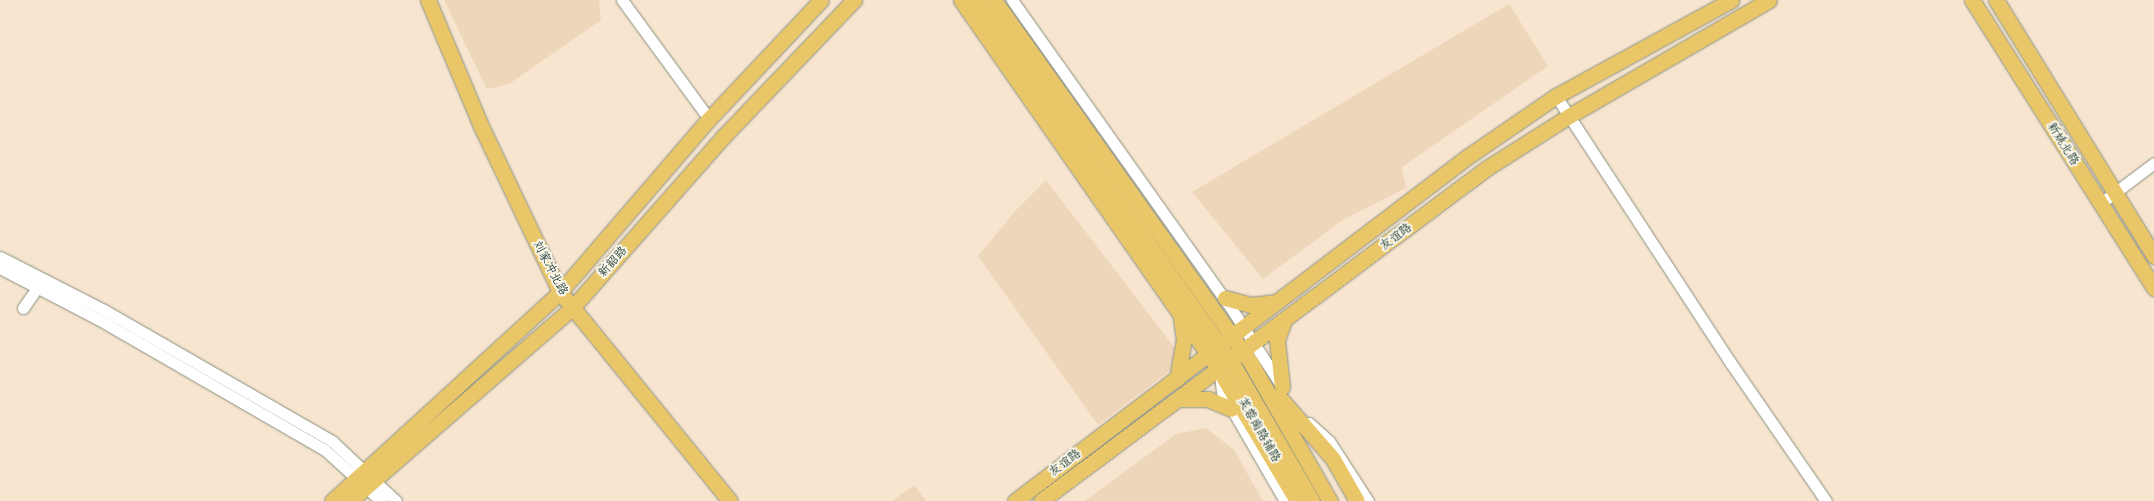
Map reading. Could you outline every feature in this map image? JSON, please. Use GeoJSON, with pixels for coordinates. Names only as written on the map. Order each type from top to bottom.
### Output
{"type":"FeatureCollection","features":[{"type":"Feature","properties":{"kind":"main road","name":"刘家冲北路"},"geometry":{"type":"LineString","coordinates":[[428,0],[480,124],[563,287],[740,501]]}},
{"type":"Feature","properties":{"kind":"main road","name":"刘家冲北路"},"geometry":{"type":"LineString","coordinates":[[438,0],[487,120],[563,287]]}},
{"type":"Feature","properties":{"kind":"main road","name":"新韶路"},"geometry":{"type":"LineString","coordinates":[[350,501],[366,478],[563,287],[709,119],[821,0]]}},
{"type":"Feature","properties":{"kind":"main road","name":"新韶路"},"geometry":{"type":"LineString","coordinates":[[332,501],[366,478],[576,303],[730,130],[854,0]]}},
{"type":"Feature","properties":{"kind":"main road"},"geometry":{"type":"LineString","coordinates":[[961,0],[1219,370],[1296,501]]}},
{"type":"Feature","properties":{"kind":"main road"},"geometry":{"type":"LineString","coordinates":[[976,0],[1237,356],[1278,443],[1312,501]]}},
{"type":"Feature","properties":{"kind":"main road"},"geometry":{"type":"LineString","coordinates":[[994,0],[1226,341]]}},
{"type":"Feature","properties":{"kind":"main road","name":"友谊路"},"geometry":{"type":"LineString","coordinates":[[1015,501],[1467,157],[1556,96],[1731,0]]}},
{"type":"Feature","properties":{"kind":"main road","name":"友谊路"},"geometry":{"type":"LineString","coordinates":[[1041,501],[1219,370],[1487,168],[1569,116],[1768,0]]}},
{"type":"Feature","properties":{"kind":"main road","name":"新姚北路"},"geometry":{"type":"LineString","coordinates":[[1972,0],[2154,288]]}},
{"type":"Feature","properties":{"kind":"main road","name":"新姚北路"},"geometry":{"type":"LineString","coordinates":[[1996,0],[2154,256]]}},
{"type":"Feature","properties":{"kind":"main road"},"geometry":{"type":"LineString","coordinates":[[1225,298],[1251,305],[1276,302]]}},
{"type":"Feature","properties":{"kind":"main road","name":"刘家冲北路"},"geometry":{"type":"LineString","coordinates":[[576,303],[730,501]]}},
{"type":"Feature","properties":{"kind":"main road"},"geometry":{"type":"LineString","coordinates":[[1177,379],[1184,340],[1181,316]]}},
{"type":"Feature","properties":{"kind":"main road"},"geometry":{"type":"LineString","coordinates":[[1282,387],[1276,340],[1284,320]]}},
{"type":"Feature","properties":{"kind":"main road"},"geometry":{"type":"LineString","coordinates":[[1237,356],[1252,365],[1322,445]]}},
{"type":"Feature","properties":{"kind":"main road"},"geometry":{"type":"LineString","coordinates":[[1252,365],[1330,501]]}},
{"type":"Feature","properties":{"kind":"main road"},"geometry":{"type":"LineString","coordinates":[[1180,399],[1208,399],[1231,409]]}},
{"type":"Feature","properties":{"kind":"main road"},"geometry":{"type":"LineString","coordinates":[[1299,415],[1322,445],[1357,501]]}},
{"type":"Feature","properties":{"kind":"main road"},"geometry":{"type":"LineString","coordinates":[[1240,425],[1278,443]]}},
{"type":"Feature","properties":{"kind":"street"},"geometry":{"type":"LineString","coordinates":[[622,0],[709,119]]}},
{"type":"Feature","properties":{"kind":"street"},"geometry":{"type":"LineString","coordinates":[[1012,0],[1225,298],[1255,342],[1299,415],[1330,441],[1368,501]]}},
{"type":"Feature","properties":{"kind":"street"},"geometry":{"type":"LineString","coordinates":[[1556,96],[1730,362],[1826,501]]}},
{"type":"Feature","properties":{"kind":"street"},"geometry":{"type":"LineString","coordinates":[[2101,204],[2114,192],[2154,163]]}},
{"type":"Feature","properties":{"kind":"street"},"geometry":{"type":"LineString","coordinates":[[0,257],[40,283]]}},
{"type":"Feature","properties":{"kind":"street"},"geometry":{"type":"LineString","coordinates":[[0,268],[104,310],[332,441],[366,478],[381,501]]}},
{"type":"Feature","properties":{"kind":"street"},"geometry":{"type":"LineString","coordinates":[[24,308],[40,283]]}},
{"type":"Feature","properties":{"kind":"street","name":"芙蓉南路辅路"},"geometry":{"type":"LineString","coordinates":[[1219,370],[1222,392],[1284,501]]}},
{"type":"Feature","properties":{"kind":"street"},"geometry":{"type":"LineString","coordinates":[[366,478],[396,501]]}},
{"type":"Feature","properties":{"kind":"shaded area"},"geometry":{"type":"Polygon","coordinates":[[[444,0],[599,0],[601,20],[509,84],[487,89],[444,0]]]}},
{"type":"Feature","properties":{"kind":"shaded area"},"geometry":{"type":"Polygon","coordinates":[[[1509,4],[1548,66],[1402,167],[1406,188],[1341,221],[1263,279],[1192,192],[1509,4]]]}},
{"type":"Feature","properties":{"kind":"shaded area"},"geometry":{"type":"Polygon","coordinates":[[[1046,180],[1184,360],[1098,425],[978,256],[1016,210],[1046,180]]]}},
{"type":"Feature","properties":{"kind":"shaded area"},"geometry":{"type":"Polygon","coordinates":[[[1206,428],[1234,450],[1263,501],[1085,501],[1176,434],[1206,428]]]}},
{"type":"Feature","properties":{"kind":"shaded area"},"geometry":{"type":"Polygon","coordinates":[[[914,485],[926,501],[892,501],[914,485]]]}}]}
